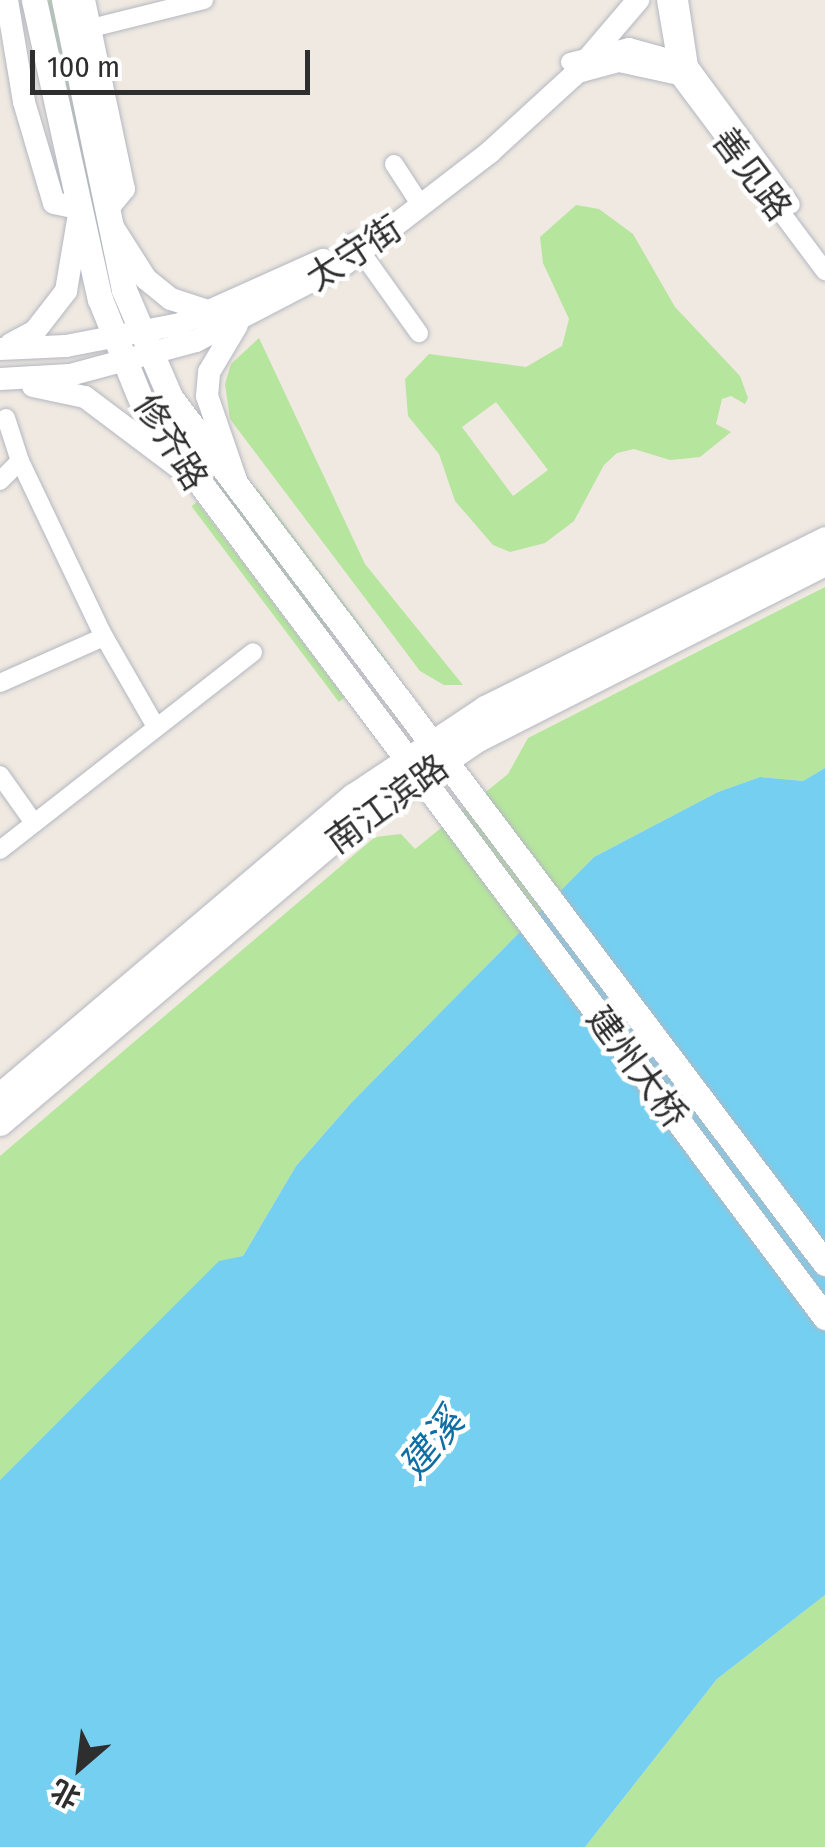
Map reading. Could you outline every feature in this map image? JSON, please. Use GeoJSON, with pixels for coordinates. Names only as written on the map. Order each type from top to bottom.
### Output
{"type":"FeatureCollection","features":[{"type":"Feature","properties":{"kind":"main road","name":"修齐路"},"geometry":{"type":"LineString","coordinates":[[34,0],[78,211],[120,348],[144,408],[190,476],[448,818]]}},
{"type":"Feature","properties":{"kind":"main road","name":"修齐路"},"geometry":{"type":"LineString","coordinates":[[64,0],[81,31],[124,290],[170,397],[472,798]]}},
{"type":"Feature","properties":{"kind":"main road","name":"南江滨路"},"geometry":{"type":"LineString","coordinates":[[0,1123],[413,770],[438,753],[486,708],[825,539]]}},
{"type":"Feature","properties":{"kind":"main road","name":"南江滨路"},"geometry":{"type":"LineString","coordinates":[[438,753],[490,731],[825,563]]}},
{"type":"Feature","properties":{"kind":"main road","name":"南江滨路"},"geometry":{"type":"LineString","coordinates":[[0,1095],[353,796],[413,770]]}},
{"type":"Feature","properties":{"kind":"main road","name":"建州大桥"},"geometry":{"type":"LineString","coordinates":[[472,798],[825,1264]]}},
{"type":"Feature","properties":{"kind":"main road","name":"建州大桥"},"geometry":{"type":"LineString","coordinates":[[448,818],[825,1318]]}},
{"type":"Feature","properties":{"kind":"street"},"geometry":{"type":"LineString","coordinates":[[1,349],[35,331],[66,291],[78,211],[54,204],[24,102],[7,0]]}},
{"type":"Feature","properties":{"kind":"street"},"geometry":{"type":"LineString","coordinates":[[84,0],[81,31],[204,0]]}},
{"type":"Feature","properties":{"kind":"street","name":"太守街"},"geometry":{"type":"LineString","coordinates":[[572,69],[622,0]]}},
{"type":"Feature","properties":{"kind":"street","name":"太守街"},"geometry":{"type":"LineString","coordinates":[[1,349],[120,348],[238,324],[358,247],[419,202],[592,54],[638,0]]}},
{"type":"Feature","properties":{"kind":"street"},"geometry":{"type":"LineString","coordinates":[[666,0],[681,67]]}},
{"type":"Feature","properties":{"kind":"street"},"geometry":{"type":"LineString","coordinates":[[679,0],[681,67]]}},
{"type":"Feature","properties":{"kind":"street"},"geometry":{"type":"LineString","coordinates":[[592,54],[629,47],[681,67]]}},
{"type":"Feature","properties":{"kind":"street"},"geometry":{"type":"LineString","coordinates":[[572,69],[619,62],[681,67]]}},
{"type":"Feature","properties":{"kind":"street","name":"善见路"},"geometry":{"type":"LineString","coordinates":[[681,67],[825,252]]}},
{"type":"Feature","properties":{"kind":"street","name":"善见路"},"geometry":{"type":"LineString","coordinates":[[681,67],[825,272]]}},
{"type":"Feature","properties":{"kind":"street"},"geometry":{"type":"LineString","coordinates":[[394,164],[419,202]]}},
{"type":"Feature","properties":{"kind":"street"},"geometry":{"type":"LineString","coordinates":[[109,216],[146,279],[171,299],[214,313]]}},
{"type":"Feature","properties":{"kind":"street"},"geometry":{"type":"LineString","coordinates":[[358,247],[419,333]]}},
{"type":"Feature","properties":{"kind":"street","name":"太守街"},"geometry":{"type":"LineString","coordinates":[[147,342],[358,247]]}},
{"type":"Feature","properties":{"kind":"street"},"geometry":{"type":"LineString","coordinates":[[238,324],[209,372],[207,396],[239,493]]}},
{"type":"Feature","properties":{"kind":"street","name":"太守街"},"geometry":{"type":"LineString","coordinates":[[0,379],[70,375],[120,348]]}},
{"type":"Feature","properties":{"kind":"street"},"geometry":{"type":"LineString","coordinates":[[0,379],[85,397],[190,476]]}},
{"type":"Feature","properties":{"kind":"street"},"geometry":{"type":"LineString","coordinates":[[6,418],[20,461],[104,637],[156,728]]}},
{"type":"Feature","properties":{"kind":"street"},"geometry":{"type":"LineString","coordinates":[[0,482],[20,461]]}},
{"type":"Feature","properties":{"kind":"street"},"geometry":{"type":"LineString","coordinates":[[0,683],[104,637]]}},
{"type":"Feature","properties":{"kind":"street"},"geometry":{"type":"LineString","coordinates":[[0,850],[252,652]]}},
{"type":"Feature","properties":{"kind":"street"},"geometry":{"type":"LineString","coordinates":[[0,775],[34,823]]}},
{"type":"Feature","properties":{"kind":"green space"},"geometry":{"type":"Polygon","coordinates":[[[44,0],[54,0],[105,252],[97,253],[44,0]]]}},
{"type":"Feature","properties":{"kind":"green space"},"geometry":{"type":"Polygon","coordinates":[[[576,205],[599,209],[633,234],[675,307],[740,376],[748,398],[745,404],[731,396],[722,399],[716,424],[731,432],[700,457],[670,460],[634,449],[617,453],[604,465],[574,521],[545,543],[510,552],[493,545],[455,501],[439,454],[408,416],[405,379],[429,354],[526,367],[562,346],[569,319],[543,263],[540,237],[576,205]],[[496,402],[462,427],[513,496],[548,470],[496,402]]]}},
{"type":"Feature","properties":{"kind":"green space"},"geometry":{"type":"Polygon","coordinates":[[[259,338],[365,564],[463,685],[444,685],[420,671],[230,419],[225,384],[231,364],[259,338]]]}},
{"type":"Feature","properties":{"kind":"green space"},"geometry":{"type":"Polygon","coordinates":[[[196,452],[332,630],[324,636],[189,457],[196,452]]]}},
{"type":"Feature","properties":{"kind":"green space"},"geometry":{"type":"Polygon","coordinates":[[[257,488],[391,665],[384,670],[251,493],[257,488]]]}},
{"type":"Feature","properties":{"kind":"green space"},"geometry":{"type":"Polygon","coordinates":[[[197,502],[344,698],[339,702],[191,506],[197,502]]]}},
{"type":"Feature","properties":{"kind":"green space"},"geometry":{"type":"Polygon","coordinates":[[[825,587],[825,768],[803,781],[760,777],[718,792],[594,857],[352,1102],[296,1166],[243,1256],[219,1262],[0,1480],[0,1156],[375,837],[401,834],[415,849],[508,774],[528,738],[825,587]]]}},
{"type":"Feature","properties":{"kind":"green space"},"geometry":{"type":"Polygon","coordinates":[[[825,1595],[825,1847],[585,1847],[717,1679],[825,1595]]]}},
{"type":"Feature","properties":{"kind":"water","name":"建溪"},"geometry":{"type":"Polygon","coordinates":[[[825,768],[825,1595],[717,1679],[585,1847],[0,1847],[0,1480],[219,1261],[243,1256],[296,1166],[352,1102],[594,857],[718,792],[760,777],[803,781],[825,768]]]}}]}
